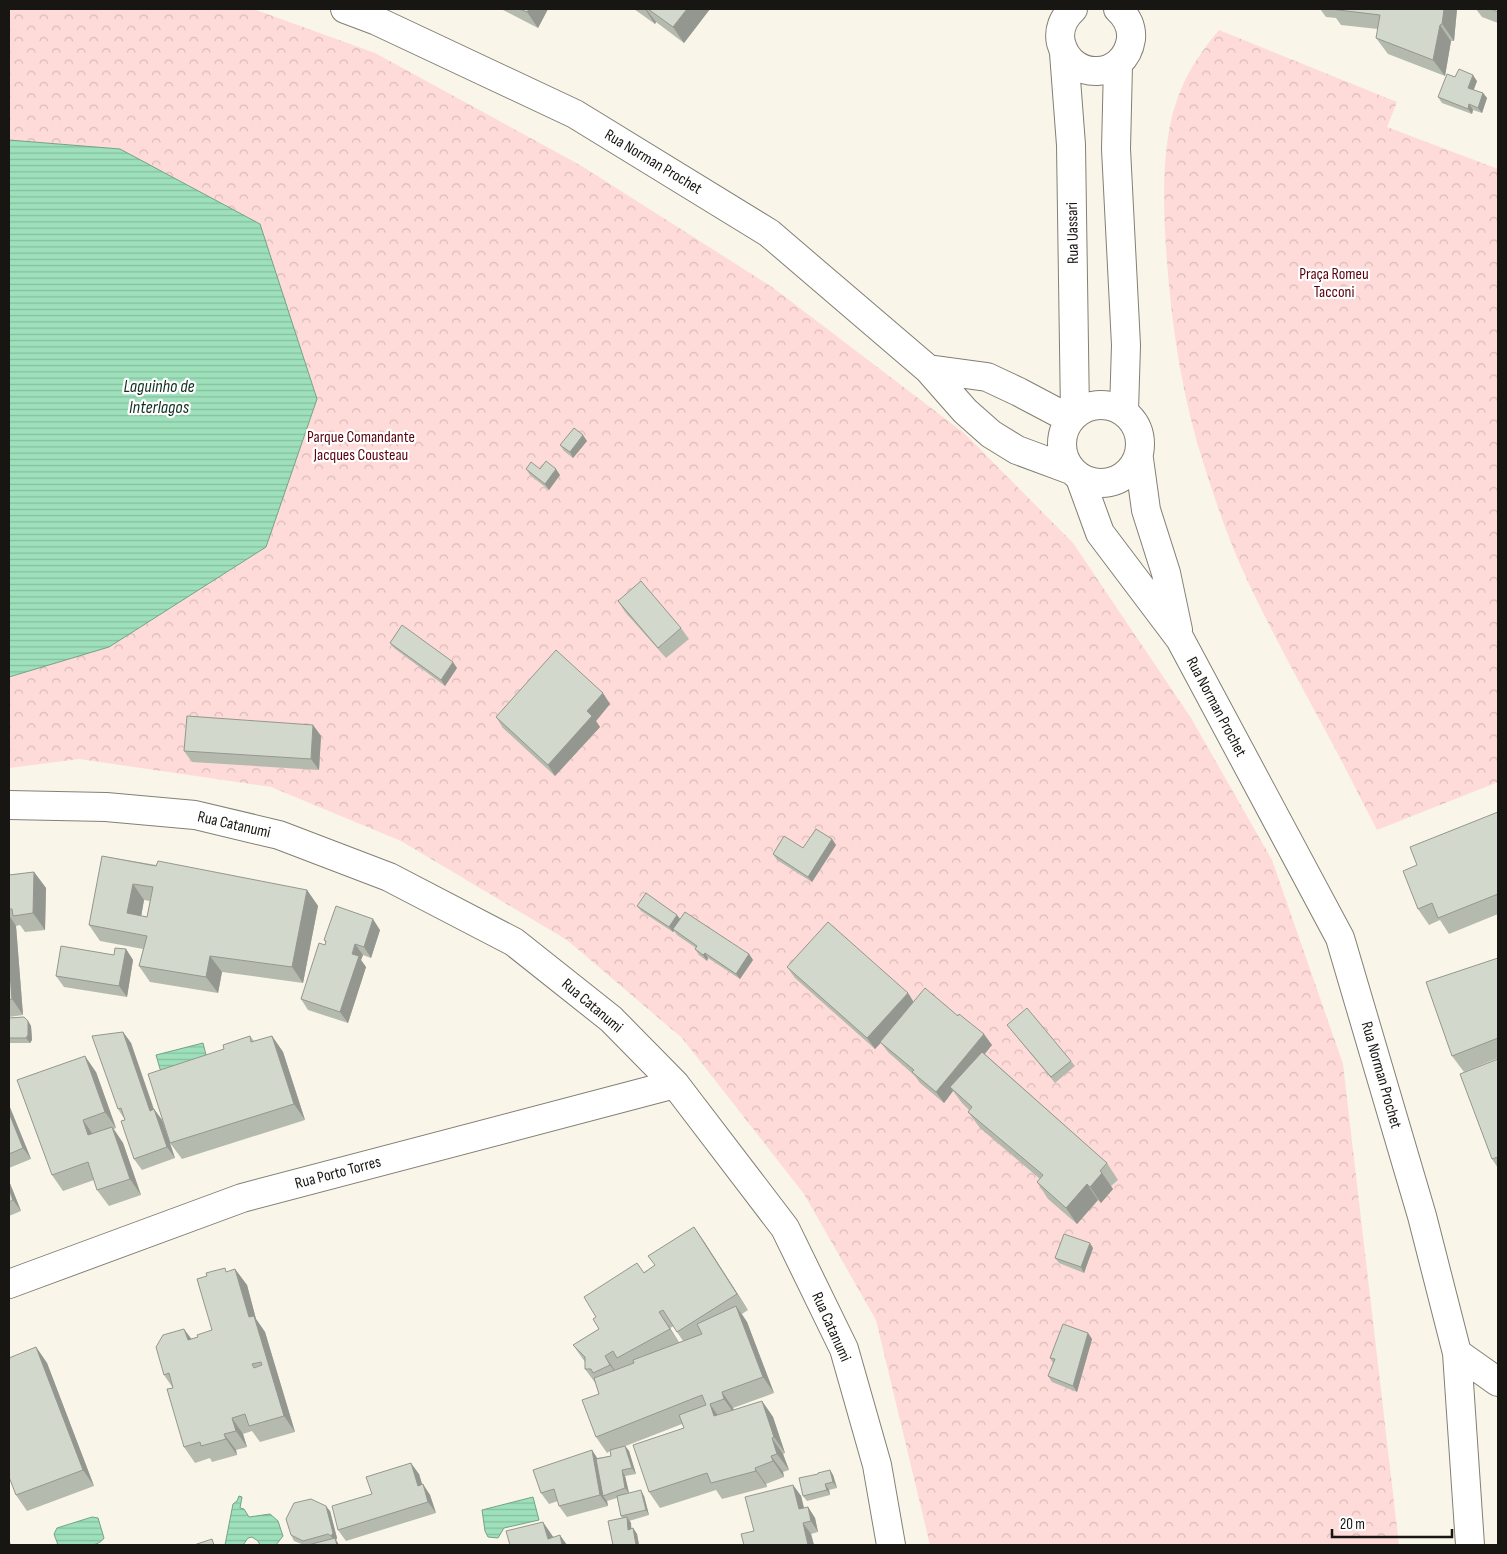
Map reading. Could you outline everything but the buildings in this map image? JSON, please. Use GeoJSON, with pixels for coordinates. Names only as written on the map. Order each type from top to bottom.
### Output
{"type":"FeatureCollection","features":[{"type":"Feature","properties":{"kind":"street","name":"Rua Norman Prochet"},"geometry":{"type":"LineString","coordinates":[[345,9],[377,21],[575,114],[769,233],[928,369],[965,411],[991,434],[1017,450],[1076,474],[1100,533],[1180,639],[1340,938],[1422,1216],[1457,1352],[1470,1545]]}},
{"type":"Feature","properties":{"kind":"street","name":"Rua Uassari"},"geometry":{"type":"LineString","coordinates":[[1067,11],[1059,35],[1064,53],[1071,145],[1073,416]]}},
{"type":"Feature","properties":{"kind":"street"},"geometry":{"type":"LineString","coordinates":[[1064,53],[1078,68],[1098,72],[1118,65],[1129,50],[1132,32],[1124,11]]}},
{"type":"Feature","properties":{"kind":"street"},"geometry":{"type":"LineString","coordinates":[[1118,65],[1116,149],[1126,345],[1124,411]]}},
{"type":"Feature","properties":{"kind":"street"},"geometry":{"type":"LineString","coordinates":[[928,369],[987,377],[1073,416]]}},
{"type":"Feature","properties":{"kind":"street"},"geometry":{"type":"LineString","coordinates":[[1108,404],[1124,411],[1136,424],[1141,441],[1139,459],[1129,473],[1114,482],[1097,483],[1076,474],[1062,454],[1062,435],[1073,416],[1090,405],[1108,404]]}},
{"type":"Feature","properties":{"kind":"street","name":"Rua Norman Prochet"},"geometry":{"type":"LineString","coordinates":[[1139,459],[1146,510],[1166,572],[1180,639]]}},
{"type":"Feature","properties":{"kind":"street","name":"Rua Catanumi"},"geometry":{"type":"LineString","coordinates":[[9,805],[106,807],[196,815],[278,835],[390,877],[514,942],[611,1019],[675,1084],[785,1228],[844,1349],[876,1465],[891,1545]]}},
{"type":"Feature","properties":{"kind":"street","name":"Rua Porto Torres"},"geometry":{"type":"LineString","coordinates":[[9,1284],[242,1198],[675,1084]]}},
{"type":"Feature","properties":{"kind":"street"},"geometry":{"type":"LineString","coordinates":[[1457,1352],[1498,1382]]}},
{"type":"Feature","properties":{"kind":"green space","name":"Parque Comandante Jacques Cousteau"},"geometry":{"type":"Polygon","coordinates":[[[9,9],[253,9],[375,53],[580,165],[772,287],[964,433],[1073,543],[1191,718],[1272,860],[1343,1064],[1399,1545],[930,1545],[876,1320],[804,1194],[682,1038],[567,940],[401,841],[271,787],[79,759],[9,768],[9,9]]]}},
{"type":"Feature","properties":{"kind":"green space","name":"Praça Romeu Tacconi"},"geometry":{"type":"Polygon","coordinates":[[[1219,30],[1397,102],[1387,127],[1498,169],[1498,782],[1377,830],[1243,571],[1209,480],[1184,390],[1175,339],[1167,262],[1164,198],[1166,153],[1169,132],[1180,92],[1207,44],[1219,30]]]}},
{"type":"Feature","properties":{"kind":"water","name":"Laguinho de Interlagos"},"geometry":{"type":"Polygon","coordinates":[[[9,140],[120,149],[260,224],[317,399],[266,547],[109,647],[9,677],[9,140]]]}},
{"type":"Feature","properties":{"kind":"water"},"geometry":{"type":"Polygon","coordinates":[[[203,1043],[209,1067],[163,1079],[156,1055],[203,1043]]]}},
{"type":"Feature","properties":{"kind":"water"},"geometry":{"type":"Polygon","coordinates":[[[239,1496],[242,1497],[240,1508],[244,1509],[249,1517],[270,1514],[278,1521],[283,1536],[276,1545],[260,1545],[252,1537],[248,1538],[243,1545],[225,1545],[233,1504],[239,1496]]]}},
{"type":"Feature","properties":{"kind":"water"},"geometry":{"type":"Polygon","coordinates":[[[533,1497],[539,1520],[504,1528],[498,1538],[488,1537],[485,1531],[482,1510],[533,1497]]]}},
{"type":"Feature","properties":{"kind":"water"},"geometry":{"type":"Polygon","coordinates":[[[92,1517],[98,1518],[104,1538],[101,1542],[83,1546],[58,1545],[54,1534],[57,1528],[92,1517]]]}}]}
